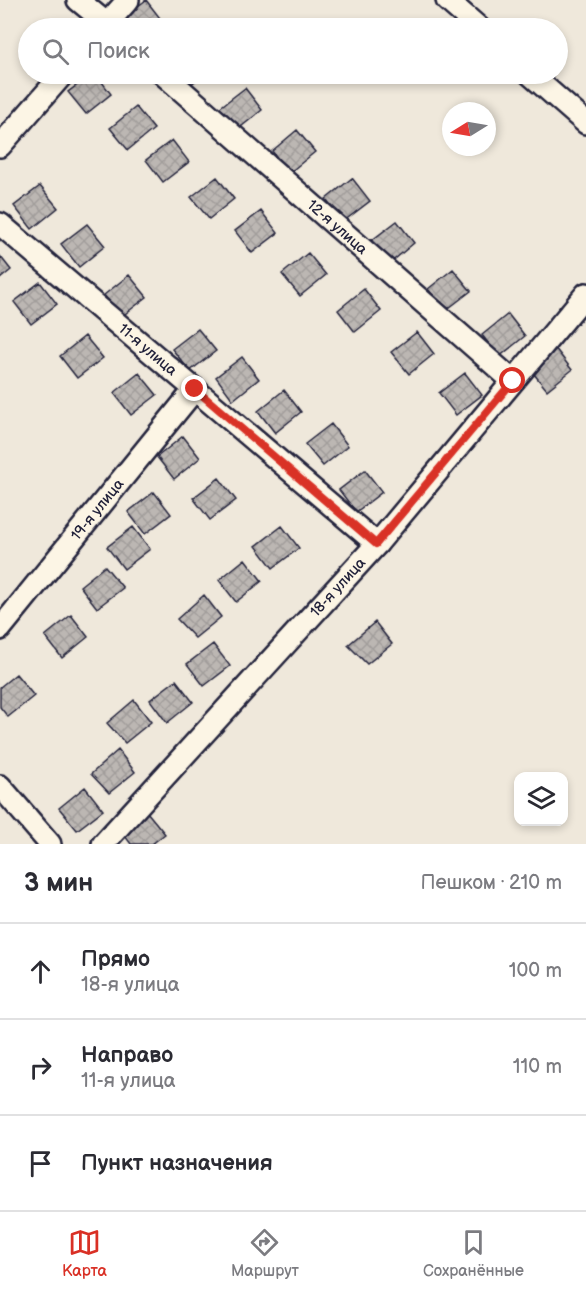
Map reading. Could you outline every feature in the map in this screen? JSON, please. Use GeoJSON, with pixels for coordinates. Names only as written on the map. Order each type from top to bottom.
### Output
{"type":"FeatureCollection","features":[{"type":"Feature","properties":{"kind":"street"},"geometry":{"type":"LineString","coordinates":[[78,0],[97,18]]}},
{"type":"Feature","properties":{"kind":"street"},"geometry":{"type":"LineString","coordinates":[[114,18],[128,0]]}},
{"type":"Feature","properties":{"kind":"street"},"geometry":{"type":"LineString","coordinates":[[447,0],[468,18]]}},
{"type":"Feature","properties":{"kind":"street"},"geometry":{"type":"LineString","coordinates":[[0,146],[54,84]]}},
{"type":"Feature","properties":{"kind":"street","name":"12-я улица"},"geometry":{"type":"LineString","coordinates":[[174,84],[513,381]]}},
{"type":"Feature","properties":{"kind":"street"},"geometry":{"type":"LineString","coordinates":[[541,84],[586,123]]}},
{"type":"Feature","properties":{"kind":"street","name":"11-я улица"},"geometry":{"type":"LineString","coordinates":[[0,224],[376,544]]}},
{"type":"Feature","properties":{"kind":"street","name":"18-я улица"},"geometry":{"type":"LineString","coordinates":[[103,844],[376,544],[586,294]]}},
{"type":"Feature","properties":{"kind":"street","name":"19-я улица"},"geometry":{"type":"LineString","coordinates":[[0,629],[195,389]]}},
{"type":"Feature","properties":{"kind":"street"},"geometry":{"type":"LineString","coordinates":[[0,786],[50,844]]}},
{"type":"Feature","properties":{"kind":"building"},"geometry":{"type":"Polygon","coordinates":[[[146,0],[160,18],[123,18],[146,0]]]}},
{"type":"Feature","properties":{"kind":"building"},"geometry":{"type":"Polygon","coordinates":[[[79,84],[104,84],[111,94],[86,114],[68,92],[79,84]]]}},
{"type":"Feature","properties":{"kind":"building"},"geometry":{"type":"Polygon","coordinates":[[[245,88],[262,110],[237,130],[219,108],[245,88]]]}},
{"type":"Feature","properties":{"kind":"building"},"geometry":{"type":"Polygon","coordinates":[[[136,107],[154,129],[128,150],[110,128],[136,107]]]}},
{"type":"Feature","properties":{"kind":"building"},"geometry":{"type":"Polygon","coordinates":[[[297,130],[315,152],[289,173],[272,151],[297,130]]]}},
{"type":"Feature","properties":{"kind":"building"},"geometry":{"type":"Polygon","coordinates":[[[172,140],[189,162],[163,182],[146,160],[172,140]]]}},
{"type":"Feature","properties":{"kind":"building"},"geometry":{"type":"Polygon","coordinates":[[[217,177],[234,199],[209,219],[191,197],[217,177]]]}},
{"type":"Feature","properties":{"kind":"building"},"geometry":{"type":"Polygon","coordinates":[[[352,178],[370,201],[344,221],[326,199],[352,178]]]}},
{"type":"Feature","properties":{"kind":"building"},"geometry":{"type":"Polygon","coordinates":[[[40,186],[58,208],[32,229],[14,206],[40,186]]]}},
{"type":"Feature","properties":{"kind":"building"},"geometry":{"type":"Polygon","coordinates":[[[261,211],[278,233],[252,253],[235,231],[261,211]]]}},
{"type":"Feature","properties":{"kind":"building"},"geometry":{"type":"Polygon","coordinates":[[[397,221],[414,243],[389,264],[371,241],[397,221]]]}},
{"type":"Feature","properties":{"kind":"building"},"geometry":{"type":"Polygon","coordinates":[[[87,224],[105,246],[79,267],[61,244],[87,224]]]}},
{"type":"Feature","properties":{"kind":"building"},"geometry":{"type":"Polygon","coordinates":[[[308,253],[326,275],[300,296],[282,274],[308,253]]]}},
{"type":"Feature","properties":{"kind":"building"},"geometry":{"type":"Polygon","coordinates":[[[0,256],[11,270],[0,279],[0,256]]]}},
{"type":"Feature","properties":{"kind":"building"},"geometry":{"type":"Polygon","coordinates":[[[453,269],[471,291],[445,311],[428,289],[453,269]]]}},
{"type":"Feature","properties":{"kind":"building"},"geometry":{"type":"Polygon","coordinates":[[[129,275],[147,297],[121,317],[104,295],[129,275]]]}},
{"type":"Feature","properties":{"kind":"building"},"geometry":{"type":"Polygon","coordinates":[[[40,282],[57,304],[31,324],[14,302],[40,282]]]}},
{"type":"Feature","properties":{"kind":"building"},"geometry":{"type":"Polygon","coordinates":[[[364,289],[381,311],[355,332],[338,310],[364,289]]]}},
{"type":"Feature","properties":{"kind":"building"},"geometry":{"type":"Polygon","coordinates":[[[508,314],[525,336],[499,357],[482,335],[508,314]]]}},
{"type":"Feature","properties":{"kind":"building"},"geometry":{"type":"Polygon","coordinates":[[[198,329],[216,351],[190,371],[172,349],[198,329]]]}},
{"type":"Feature","properties":{"kind":"building"},"geometry":{"type":"Polygon","coordinates":[[[417,332],[434,354],[409,374],[391,352],[417,332]]]}},
{"type":"Feature","properties":{"kind":"building"},"geometry":{"type":"Polygon","coordinates":[[[85,336],[103,358],[77,378],[60,356],[85,336]]]}},
{"type":"Feature","properties":{"kind":"building"},"geometry":{"type":"Polygon","coordinates":[[[555,348],[572,370],[547,390],[529,368],[555,348]]]}},
{"type":"Feature","properties":{"kind":"building"},"geometry":{"type":"Polygon","coordinates":[[[242,357],[259,379],[233,400],[216,377],[242,357]]]}},
{"type":"Feature","properties":{"kind":"building"},"geometry":{"type":"Polygon","coordinates":[[[139,373],[157,395],[131,415],[114,393],[139,373]]]}},
{"type":"Feature","properties":{"kind":"building"},"geometry":{"type":"Polygon","coordinates":[[[465,373],[482,395],[456,415],[439,393],[465,373]]]}},
{"type":"Feature","properties":{"kind":"building"},"geometry":{"type":"Polygon","coordinates":[[[284,390],[301,412],[275,433],[258,411],[284,390]]]}},
{"type":"Feature","properties":{"kind":"building"},"geometry":{"type":"Polygon","coordinates":[[[331,424],[348,446],[323,466],[305,444],[331,424]]]}},
{"type":"Feature","properties":{"kind":"building"},"geometry":{"type":"Polygon","coordinates":[[[183,436],[200,458],[174,479],[157,457],[183,436]]]}},
{"type":"Feature","properties":{"kind":"building"},"geometry":{"type":"Polygon","coordinates":[[[365,470],[382,492],[356,512],[339,490],[365,470]]]}},
{"type":"Feature","properties":{"kind":"building"},"geometry":{"type":"Polygon","coordinates":[[[219,478],[236,500],[210,520],[193,498],[219,478]]]}},
{"type":"Feature","properties":{"kind":"building"},"geometry":{"type":"Polygon","coordinates":[[[154,492],[171,514],[145,534],[128,512],[154,492]]]}},
{"type":"Feature","properties":{"kind":"building"},"geometry":{"type":"Polygon","coordinates":[[[282,526],[299,548],[273,568],[256,546],[282,526]]]}},
{"type":"Feature","properties":{"kind":"building"},"geometry":{"type":"Polygon","coordinates":[[[133,527],[150,549],[124,569],[107,547],[133,527]]]}},
{"type":"Feature","properties":{"kind":"building"},"geometry":{"type":"Polygon","coordinates":[[[245,559],[262,581],[236,602],[219,580],[245,559]]]}},
{"type":"Feature","properties":{"kind":"building"},"geometry":{"type":"Polygon","coordinates":[[[105,566],[123,588],[97,608],[80,586],[105,566]]]}},
{"type":"Feature","properties":{"kind":"building"},"geometry":{"type":"Polygon","coordinates":[[[204,595],[221,617],[195,638],[177,619],[204,595]]]}},
{"type":"Feature","properties":{"kind":"building"},"geometry":{"type":"Polygon","coordinates":[[[71,615],[88,637],[62,658],[45,636],[71,615]]]}},
{"type":"Feature","properties":{"kind":"building"},"geometry":{"type":"Polygon","coordinates":[[[375,622],[392,644],[367,664],[348,645],[375,622]]]}},
{"type":"Feature","properties":{"kind":"building"},"geometry":{"type":"Polygon","coordinates":[[[213,644],[230,666],[204,686],[187,664],[213,644]]]}},
{"type":"Feature","properties":{"kind":"building"},"geometry":{"type":"Polygon","coordinates":[[[16,674],[34,696],[8,717],[0,707],[0,687],[16,674]]]}},
{"type":"Feature","properties":{"kind":"building"},"geometry":{"type":"Polygon","coordinates":[[[176,680],[193,702],[167,723],[150,700],[176,680]]]}},
{"type":"Feature","properties":{"kind":"building"},"geometry":{"type":"Polygon","coordinates":[[[134,700],[151,722],[125,743],[107,723],[134,700]]]}},
{"type":"Feature","properties":{"kind":"building"},"geometry":{"type":"Polygon","coordinates":[[[118,750],[135,772],[109,793],[91,774],[118,750]]]}},
{"type":"Feature","properties":{"kind":"building"},"geometry":{"type":"Polygon","coordinates":[[[85,787],[103,810],[77,830],[59,808],[85,787]]]}},
{"type":"Feature","properties":{"kind":"building"},"geometry":{"type":"Polygon","coordinates":[[[147,812],[165,834],[152,844],[131,844],[122,832],[147,812]]]}},
{"type":"Feature","properties":{"kind":"route"},"geometry":{"type":"LineString","coordinates":[[195,389],[376,544],[513,381]]}}]}
